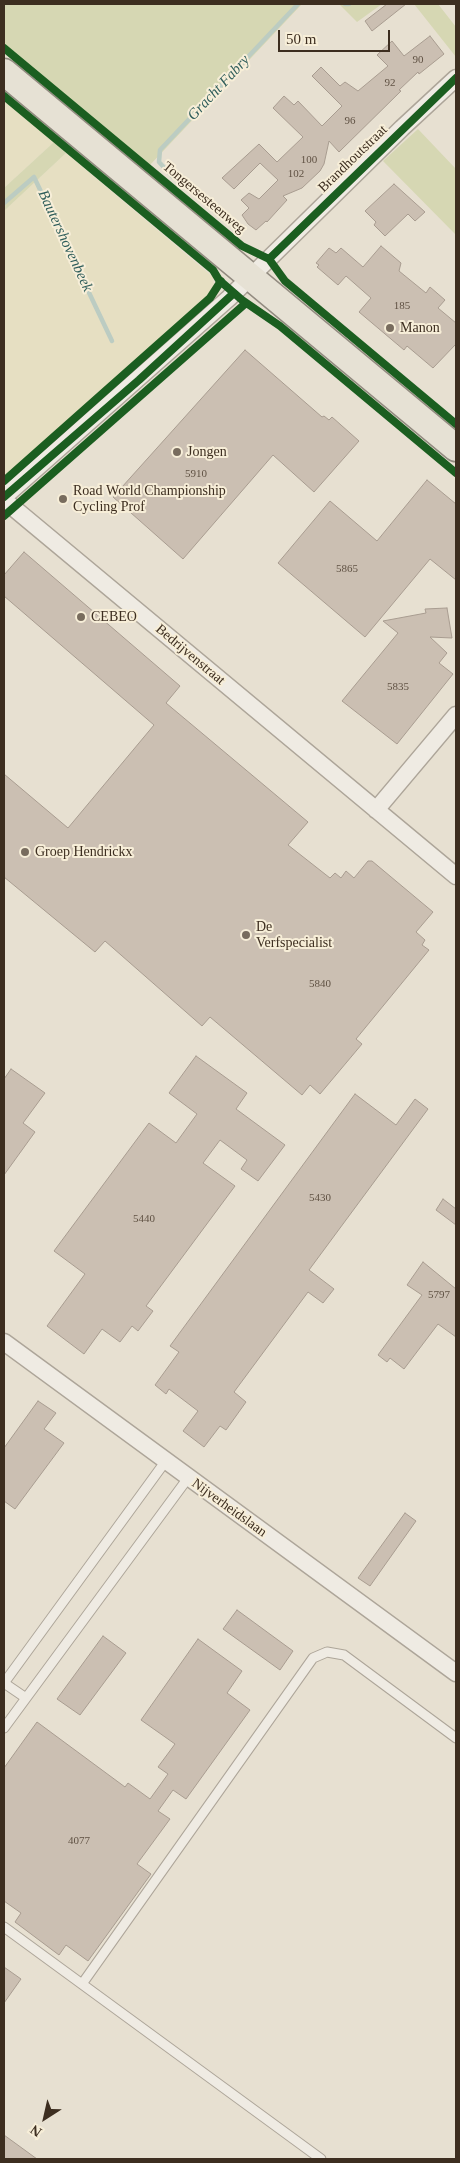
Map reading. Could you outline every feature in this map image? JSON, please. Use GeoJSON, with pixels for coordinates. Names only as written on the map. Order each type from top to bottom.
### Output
{"type":"FeatureCollection","features":[{"type":"Feature","properties":{"kind":"main road"},"geometry":{"type":"LineString","coordinates":[[4,72],[242,285],[456,448]]}},
{"type":"Feature","properties":{"kind":"street","name":"Brandhoutstraat"},"geometry":{"type":"LineString","coordinates":[[4,498],[139,380],[242,285],[456,78]]}},
{"type":"Feature","properties":{"kind":"street","name":"Bedrijvenstraat"},"geometry":{"type":"LineString","coordinates":[[4,498],[456,876]]}},
{"type":"Feature","properties":{"kind":"street"},"geometry":{"type":"LineString","coordinates":[[376,810],[456,715]]}},
{"type":"Feature","properties":{"kind":"street","name":"Nijverheidslaan"},"geometry":{"type":"LineString","coordinates":[[4,1342],[165,1462],[456,1673]]}},
{"type":"Feature","properties":{"kind":"lane"},"geometry":{"type":"LineString","coordinates":[[26,1698],[4,1683],[165,1462]]}},
{"type":"Feature","properties":{"kind":"lane"},"geometry":{"type":"LineString","coordinates":[[4,1728],[188,1478]]}},
{"type":"Feature","properties":{"kind":"lane"},"geometry":{"type":"LineString","coordinates":[[82,1984],[313,1658],[327,1652],[344,1656],[456,1738]]}},
{"type":"Feature","properties":{"kind":"lane"},"geometry":{"type":"LineString","coordinates":[[4,1927],[321,2159]]}},
{"type":"Feature","properties":{"kind":"shaded area"},"geometry":{"type":"Polygon","coordinates":[[[4,101],[54,142],[4,188],[4,101]]]}},
{"type":"Feature","properties":{"kind":"shaded area"},"geometry":{"type":"Polygon","coordinates":[[[66,153],[213,277],[214,286],[200,306],[4,479],[4,211],[66,153]]]}},
{"type":"Feature","properties":{"kind":"green space"},"geometry":{"type":"Polygon","coordinates":[[[4,4],[302,4],[150,165],[4,44],[4,4]]]}},
{"type":"Feature","properties":{"kind":"green space"},"geometry":{"type":"Polygon","coordinates":[[[339,4],[382,4],[357,22],[339,4]]]}},
{"type":"Feature","properties":{"kind":"green space"},"geometry":{"type":"Polygon","coordinates":[[[414,4],[438,4],[456,27],[456,57],[414,4]]]}},
{"type":"Feature","properties":{"kind":"green space"},"geometry":{"type":"Polygon","coordinates":[[[418,129],[456,169],[456,235],[383,161],[418,129]]]}},
{"type":"Feature","properties":{"kind":"green space"},"geometry":{"type":"Polygon","coordinates":[[[54,142],[66,153],[4,211],[4,188],[54,142]]]}},
{"type":"Feature","properties":{"kind":"building"},"geometry":{"type":"Polygon","coordinates":[[[387,4],[406,4],[372,31],[365,21],[387,4]]]}},
{"type":"Feature","properties":{"kind":"building"},"geometry":{"type":"Polygon","coordinates":[[[430,36],[444,54],[419,74],[418,72],[339,152],[329,141],[324,164],[320,171],[302,188],[283,196],[287,200],[267,222],[256,230],[248,224],[242,215],[249,208],[241,200],[249,193],[259,199],[278,180],[260,163],[234,189],[222,178],[259,144],[277,162],[303,137],[273,108],[284,96],[294,105],[298,101],[322,126],[342,106],[312,76],[321,67],[340,86],[345,82],[358,91],[388,66],[377,55],[392,41],[404,56],[430,36]]]}},
{"type":"Feature","properties":{"kind":"building"},"geometry":{"type":"Polygon","coordinates":[[[394,184],[425,212],[415,221],[408,214],[385,236],[374,225],[376,222],[365,211],[394,184]]]}},
{"type":"Feature","properties":{"kind":"building"},"geometry":{"type":"Polygon","coordinates":[[[381,246],[401,263],[399,271],[426,293],[430,287],[445,300],[438,308],[456,323],[456,344],[433,368],[407,346],[404,350],[359,312],[371,298],[346,276],[338,285],[317,267],[319,265],[316,263],[329,248],[336,253],[341,248],[363,267],[381,246]]]}},
{"type":"Feature","properties":{"kind":"building"},"geometry":{"type":"Polygon","coordinates":[[[245,350],[322,417],[324,416],[329,420],[332,417],[359,441],[314,492],[273,455],[183,559],[113,497],[245,350]]]}},
{"type":"Feature","properties":{"kind":"building"},"geometry":{"type":"Polygon","coordinates":[[[427,480],[456,504],[456,580],[430,559],[365,637],[278,563],[330,501],[377,541],[427,480]]]}},
{"type":"Feature","properties":{"kind":"building"},"geometry":{"type":"Polygon","coordinates":[[[24,552],[180,686],[166,703],[308,822],[288,845],[330,878],[335,873],[341,878],[346,871],[354,878],[368,861],[372,861],[433,912],[416,932],[425,940],[422,945],[429,950],[356,1039],[362,1044],[320,1094],[310,1085],[302,1095],[210,1017],[202,1026],[105,941],[95,952],[4,877],[4,774],[68,828],[154,725],[4,596],[4,575],[24,552]]]}},
{"type":"Feature","properties":{"kind":"building"},"geometry":{"type":"Polygon","coordinates":[[[447,608],[452,638],[430,637],[447,653],[439,663],[453,674],[397,744],[342,701],[398,633],[383,621],[426,613],[425,609],[447,608]]]}},
{"type":"Feature","properties":{"kind":"building"},"geometry":{"type":"Polygon","coordinates":[[[196,1056],[247,1093],[236,1109],[285,1145],[258,1181],[241,1169],[247,1160],[220,1140],[203,1163],[235,1186],[146,1306],[153,1311],[138,1331],[132,1326],[120,1342],[102,1329],[84,1354],[47,1326],[85,1274],[54,1251],[149,1123],[176,1143],[197,1114],[169,1093],[196,1056]]]}},
{"type":"Feature","properties":{"kind":"building"},"geometry":{"type":"Polygon","coordinates":[[[11,1069],[45,1093],[23,1123],[35,1132],[4,1175],[4,1079],[11,1069]]]}},
{"type":"Feature","properties":{"kind":"building"},"geometry":{"type":"Polygon","coordinates":[[[355,1094],[396,1125],[415,1099],[428,1109],[309,1270],[334,1289],[323,1303],[308,1292],[234,1392],[246,1402],[226,1430],[220,1426],[204,1447],[183,1431],[198,1411],[169,1389],[166,1394],[155,1385],[179,1352],[170,1346],[355,1094]]]}},
{"type":"Feature","properties":{"kind":"building"},"geometry":{"type":"Polygon","coordinates":[[[443,1199],[456,1209],[456,1225],[436,1210],[443,1199]]]}},
{"type":"Feature","properties":{"kind":"building"},"geometry":{"type":"Polygon","coordinates":[[[423,1262],[456,1289],[456,1337],[438,1324],[404,1369],[390,1358],[387,1362],[378,1355],[422,1295],[407,1285],[423,1262]]]}},
{"type":"Feature","properties":{"kind":"building"},"geometry":{"type":"Polygon","coordinates":[[[38,1401],[56,1413],[44,1429],[64,1443],[15,1509],[4,1501],[4,1448],[38,1401]]]}},
{"type":"Feature","properties":{"kind":"building"},"geometry":{"type":"Polygon","coordinates":[[[405,1513],[416,1521],[370,1586],[358,1578],[405,1513]]]}},
{"type":"Feature","properties":{"kind":"building"},"geometry":{"type":"Polygon","coordinates":[[[237,1610],[293,1651],[280,1670],[223,1629],[237,1610]]]}},
{"type":"Feature","properties":{"kind":"building"},"geometry":{"type":"Polygon","coordinates":[[[103,1636],[126,1653],[80,1715],[57,1699],[103,1636]]]}},
{"type":"Feature","properties":{"kind":"building"},"geometry":{"type":"Polygon","coordinates":[[[198,1639],[242,1671],[227,1693],[250,1710],[186,1799],[173,1790],[158,1811],[170,1819],[137,1864],[151,1874],[88,1961],[66,1945],[59,1955],[15,1922],[21,1913],[4,1901],[4,1768],[37,1722],[125,1787],[128,1783],[150,1799],[168,1774],[158,1767],[175,1744],[141,1720],[198,1639]]]}},
{"type":"Feature","properties":{"kind":"building"},"geometry":{"type":"Polygon","coordinates":[[[4,1967],[21,1979],[4,2003],[4,1967]]]}},
{"type":"Feature","properties":{"kind":"building"},"geometry":{"type":"Polygon","coordinates":[[[4,2135],[37,2159],[4,2159],[4,2135]]]}},
{"type":"Feature","properties":{"kind":"waterway","name":"Gracht Fabry"},"geometry":{"type":"LineString","coordinates":[[172,176],[159,162],[160,150],[298,4]]}},
{"type":"Feature","properties":{"kind":"waterway","name":"Bautershovenbeek"},"geometry":{"type":"LineString","coordinates":[[4,203],[34,177],[112,341]]}},
{"type":"Feature","properties":{"kind":"cycle path","name":"Tongersesteenweg"},"geometry":{"type":"LineString","coordinates":[[4,48],[242,246],[269,259],[285,281],[456,424]]}},
{"type":"Feature","properties":{"kind":"cycle path"},"geometry":{"type":"LineString","coordinates":[[269,259],[456,78]]}},
{"type":"Feature","properties":{"kind":"cycle path"},"geometry":{"type":"LineString","coordinates":[[4,96],[213,270],[219,280],[242,300],[280,326],[456,473]]}},
{"type":"Feature","properties":{"kind":"cycle path"},"geometry":{"type":"LineString","coordinates":[[4,481],[210,298],[221,281]]}},
{"type":"Feature","properties":{"kind":"cycle path"},"geometry":{"type":"LineString","coordinates":[[4,497],[139,380],[234,293]]}},
{"type":"Feature","properties":{"kind":"cycle path"},"geometry":{"type":"LineString","coordinates":[[4,516],[246,303]]}},
{"type":"Feature","properties":{"kind":"place","name":"Manon"},"geometry":{"type":"Point","coordinates":[390,328]}},
{"type":"Feature","properties":{"kind":"place","name":"Jongen"},"geometry":{"type":"Point","coordinates":[177,452]}},
{"type":"Feature","properties":{"kind":"place","name":"Road World Championship Cycling Prof"},"geometry":{"type":"Point","coordinates":[63,499]}},
{"type":"Feature","properties":{"kind":"place","name":"CEBEO"},"geometry":{"type":"Point","coordinates":[81,617]}},
{"type":"Feature","properties":{"kind":"place","name":"Groep Hendrickx"},"geometry":{"type":"Point","coordinates":[25,852]}},
{"type":"Feature","properties":{"kind":"place","name":"De Verfspecialist"},"geometry":{"type":"Point","coordinates":[246,935]}}]}
